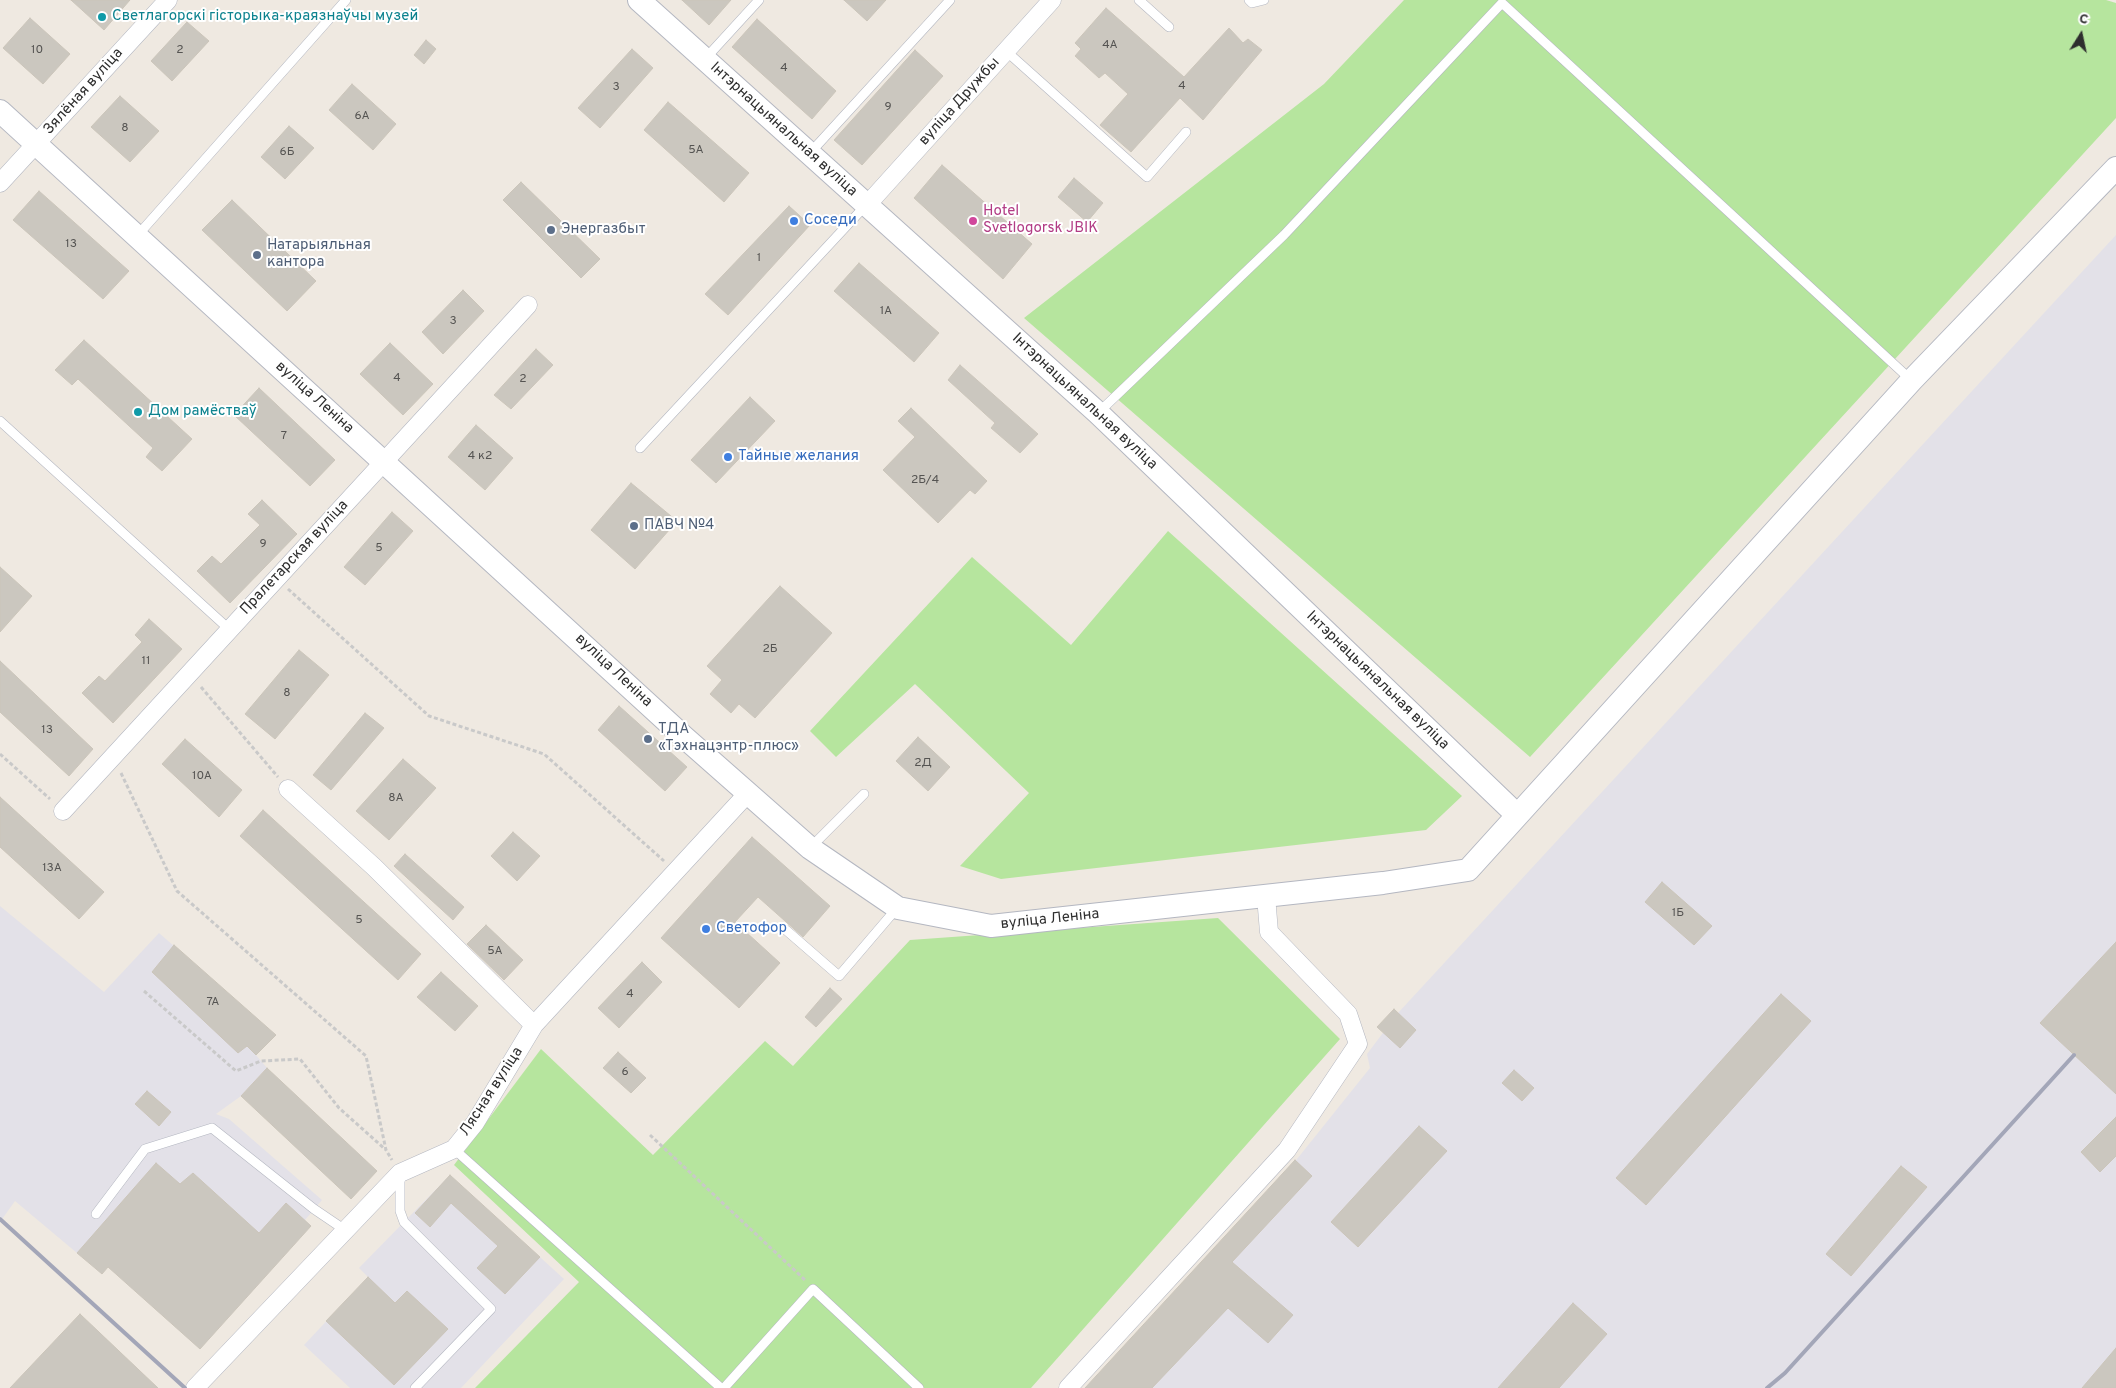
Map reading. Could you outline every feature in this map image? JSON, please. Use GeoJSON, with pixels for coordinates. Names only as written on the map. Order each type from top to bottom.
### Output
{"type":"FeatureCollection","features":[{"type":"Feature","properties":{"kind":"street","name":"Зялёная вуліца"},"geometry":{"type":"LineString","coordinates":[[0,183],[168,0]]}},
{"type":"Feature","properties":{"kind":"street","name":"Інтэрнацыянальная вуліца"},"geometry":{"type":"LineString","coordinates":[[639,0],[1098,413],[1517,815]]}},
{"type":"Feature","properties":{"kind":"street","name":"вуліца Дружбы"},"geometry":{"type":"LineString","coordinates":[[866,205],[1052,0]]}},
{"type":"Feature","properties":{"kind":"street","name":"вуліца Леніна"},"geometry":{"type":"LineString","coordinates":[[0,111],[810,848],[898,908],[991,926],[1383,883],[1468,870],[1912,380],[2116,168]]}},
{"type":"Feature","properties":{"kind":"street","name":"Пралетарская вуліца"},"geometry":{"type":"LineString","coordinates":[[64,811],[528,305]]}},
{"type":"Feature","properties":{"kind":"street"},"geometry":{"type":"LineString","coordinates":[[288,789],[374,867],[534,1025]]}},
{"type":"Feature","properties":{"kind":"street","name":"Лясная вуліца"},"geometry":{"type":"LineString","coordinates":[[195,1388],[400,1173],[454,1149],[475,1123],[534,1025],[748,793]]}},
{"type":"Feature","properties":{"kind":"street"},"geometry":{"type":"LineString","coordinates":[[1068,1388],[1288,1150],[1358,1044],[1348,1014],[1269,932],[1266,896]]}},
{"type":"Feature","properties":{"kind":"lane"},"geometry":{"type":"LineString","coordinates":[[137,236],[346,0]]}},
{"type":"Feature","properties":{"kind":"lane"},"geometry":{"type":"LineString","coordinates":[[704,59],[759,0]]}},
{"type":"Feature","properties":{"kind":"lane"},"geometry":{"type":"LineString","coordinates":[[809,154],[950,0]]}},
{"type":"Feature","properties":{"kind":"lane"},"geometry":{"type":"LineString","coordinates":[[1139,0],[1169,27]]}},
{"type":"Feature","properties":{"kind":"lane"},"geometry":{"type":"LineString","coordinates":[[1249,0],[1252,3],[1264,0]]}},
{"type":"Feature","properties":{"kind":"lane"},"geometry":{"type":"LineString","coordinates":[[1098,413],[1284,235],[1502,3],[1912,380]]}},
{"type":"Feature","properties":{"kind":"lane"},"geometry":{"type":"LineString","coordinates":[[1006,51],[1146,176],[1186,132]]}},
{"type":"Feature","properties":{"kind":"lane"},"geometry":{"type":"LineString","coordinates":[[640,448],[866,205]]}},
{"type":"Feature","properties":{"kind":"lane"},"geometry":{"type":"LineString","coordinates":[[0,421],[230,630]]}},
{"type":"Feature","properties":{"kind":"lane"},"geometry":{"type":"LineString","coordinates":[[810,848],[864,794]]}},
{"type":"Feature","properties":{"kind":"lane"},"geometry":{"type":"LineString","coordinates":[[786,930],[839,976],[898,908]]}},
{"type":"Feature","properties":{"kind":"lane"},"geometry":{"type":"LineString","coordinates":[[96,1214],[145,1148],[212,1128],[314,1209],[345,1230]]}},
{"type":"Feature","properties":{"kind":"lane"},"geometry":{"type":"LineString","coordinates":[[454,1149],[722,1388],[814,1289],[919,1388]]}},
{"type":"Feature","properties":{"kind":"lane"},"geometry":{"type":"LineString","coordinates":[[400,1173],[400,1211],[404,1222],[491,1308],[415,1388]]}},
{"type":"Feature","properties":{"kind":"path"},"geometry":{"type":"LineString","coordinates":[[277,579],[429,716],[544,754],[676,871]]}},
{"type":"Feature","properties":{"kind":"path"},"geometry":{"type":"LineString","coordinates":[[190,673],[288,789]]}},
{"type":"Feature","properties":{"kind":"path"},"geometry":{"type":"LineString","coordinates":[[0,754],[64,811]]}},
{"type":"Feature","properties":{"kind":"path"},"geometry":{"type":"LineString","coordinates":[[113,757],[177,891],[366,1056],[386,1150]]}},
{"type":"Feature","properties":{"kind":"path"},"geometry":{"type":"LineString","coordinates":[[144,991],[236,1071],[261,1061],[300,1060],[338,1108],[386,1150],[400,1173]]}},
{"type":"Feature","properties":{"kind":"path"},"geometry":{"type":"LineString","coordinates":[[650,1135],[814,1289]]}},
{"type":"Feature","properties":{"kind":"shaded area"},"geometry":{"type":"Polygon","coordinates":[[[2116,235],[2116,1388],[1086,1388],[1293,1164],[1370,1068],[1367,1054],[1398,1013],[2116,235]]]}},
{"type":"Feature","properties":{"kind":"shaded area"},"geometry":{"type":"Polygon","coordinates":[[[0,906],[104,992],[159,933],[276,1035],[256,1055],[267,1068],[241,1096],[216,1114],[229,1119],[322,1200],[305,1220],[311,1226],[200,1349],[108,1267],[102,1274],[15,1201],[0,1222],[0,906]]]}},
{"type":"Feature","properties":{"kind":"shaded area"},"geometry":{"type":"Polygon","coordinates":[[[450,1175],[564,1279],[461,1388],[350,1388],[304,1345],[368,1277],[359,1268],[450,1175]]]}},
{"type":"Feature","properties":{"kind":"green space"},"geometry":{"type":"Polygon","coordinates":[[[1404,0],[2106,0],[2116,3],[2116,118],[1530,757],[1024,318],[1324,84],[1404,0]]]}},
{"type":"Feature","properties":{"kind":"green space"},"geometry":{"type":"Polygon","coordinates":[[[1168,531],[1462,796],[1426,830],[1001,879],[960,866],[1029,793],[915,684],[836,757],[810,731],[972,557],[1071,645],[1168,531]]]}},
{"type":"Feature","properties":{"kind":"green space"},"geometry":{"type":"Polygon","coordinates":[[[1218,918],[1340,1039],[1031,1388],[475,1388],[579,1282],[454,1165],[541,1049],[653,1155],[765,1041],[793,1066],[910,940],[1218,918]]]}},
{"type":"Feature","properties":{"kind":"building","name":"Светлагорскі гісторыка-краязнаўчы музей"},"geometry":{"type":"Polygon","coordinates":[[[71,0],[130,0],[104,30],[71,0]]]}},
{"type":"Feature","properties":{"kind":"building"},"geometry":{"type":"Polygon","coordinates":[[[682,0],[731,0],[709,25],[682,0]]]}},
{"type":"Feature","properties":{"kind":"building"},"geometry":{"type":"Polygon","coordinates":[[[844,0],[886,0],[867,21],[844,0]]]}},
{"type":"Feature","properties":{"kind":"building"},"geometry":{"type":"Polygon","coordinates":[[[1106,8],[1184,77],[1229,28],[1243,43],[1248,39],[1262,50],[1203,120],[1180,98],[1131,152],[1100,125],[1128,94],[1105,73],[1099,78],[1075,56],[1081,49],[1075,43],[1106,8]]]}},
{"type":"Feature","properties":{"kind":"building"},"geometry":{"type":"Polygon","coordinates":[[[30,18],[70,54],[43,84],[3,48],[30,18]]]}},
{"type":"Feature","properties":{"kind":"building"},"geometry":{"type":"Polygon","coordinates":[[[757,19],[836,91],[812,119],[732,47],[757,19]]]}},
{"type":"Feature","properties":{"kind":"building"},"geometry":{"type":"Polygon","coordinates":[[[187,22],[209,41],[172,81],[151,61],[187,22]]]}},
{"type":"Feature","properties":{"kind":"building"},"geometry":{"type":"Polygon","coordinates":[[[426,40],[436,49],[424,64],[414,55],[426,40]]]}},
{"type":"Feature","properties":{"kind":"building"},"geometry":{"type":"Polygon","coordinates":[[[632,49],[653,68],[600,128],[578,108],[632,49]]]}},
{"type":"Feature","properties":{"kind":"building"},"geometry":{"type":"Polygon","coordinates":[[[915,50],[943,76],[862,165],[834,140],[915,50]]]}},
{"type":"Feature","properties":{"kind":"building"},"geometry":{"type":"Polygon","coordinates":[[[352,84],[396,124],[373,150],[329,110],[352,84]]]}},
{"type":"Feature","properties":{"kind":"building"},"geometry":{"type":"Polygon","coordinates":[[[120,96],[159,131],[130,162],[91,127],[120,96]]]}},
{"type":"Feature","properties":{"kind":"building"},"geometry":{"type":"Polygon","coordinates":[[[668,102],[749,173],[724,202],[644,130],[668,102]]]}},
{"type":"Feature","properties":{"kind":"building"},"geometry":{"type":"Polygon","coordinates":[[[289,126],[314,148],[285,179],[261,157],[289,126]]]}},
{"type":"Feature","properties":{"kind":"building","name":"Hotel Svetlogorsk JBIK"},"geometry":{"type":"Polygon","coordinates":[[[942,165],[1032,244],[1003,279],[914,198],[942,165]]]}},
{"type":"Feature","properties":{"kind":"building"},"geometry":{"type":"Polygon","coordinates":[[[1074,178],[1103,203],[1087,222],[1058,197],[1074,178]]]}},
{"type":"Feature","properties":{"kind":"building","name":"Энергазбыт"},"geometry":{"type":"Polygon","coordinates":[[[521,182],[600,259],[581,278],[503,200],[521,182]]]}},
{"type":"Feature","properties":{"kind":"building"},"geometry":{"type":"Polygon","coordinates":[[[39,191],[129,271],[103,299],[13,220],[39,191]]]}},
{"type":"Feature","properties":{"kind":"building"},"geometry":{"type":"Polygon","coordinates":[[[232,200],[316,281],[287,311],[202,230],[232,200]]]}},
{"type":"Feature","properties":{"kind":"building"},"geometry":{"type":"Polygon","coordinates":[[[789,206],[810,225],[728,315],[705,294],[789,206]]]}},
{"type":"Feature","properties":{"kind":"building"},"geometry":{"type":"Polygon","coordinates":[[[859,263],[939,333],[914,362],[834,291],[859,263]]]}},
{"type":"Feature","properties":{"kind":"building"},"geometry":{"type":"Polygon","coordinates":[[[463,290],[484,311],[443,354],[422,332],[463,290]]]}},
{"type":"Feature","properties":{"kind":"building","name":"Дом рамёстваў"},"geometry":{"type":"Polygon","coordinates":[[[84,340],[192,439],[162,471],[146,457],[153,448],[78,379],[72,385],[55,370],[84,340]]]}},
{"type":"Feature","properties":{"kind":"building"},"geometry":{"type":"Polygon","coordinates":[[[390,343],[433,384],[403,415],[360,374],[390,343]]]}},
{"type":"Feature","properties":{"kind":"building"},"geometry":{"type":"Polygon","coordinates":[[[536,349],[553,365],[511,409],[494,395],[536,349]]]}},
{"type":"Feature","properties":{"kind":"building"},"geometry":{"type":"Polygon","coordinates":[[[960,365],[1038,434],[1020,453],[991,428],[995,423],[948,380],[960,365]]]}},
{"type":"Feature","properties":{"kind":"building"},"geometry":{"type":"Polygon","coordinates":[[[259,388],[335,460],[310,486],[234,415],[259,388]]]}},
{"type":"Feature","properties":{"kind":"building"},"geometry":{"type":"Polygon","coordinates":[[[750,397],[775,421],[716,483],[691,460],[750,397]]]}},
{"type":"Feature","properties":{"kind":"building"},"geometry":{"type":"Polygon","coordinates":[[[911,408],[987,481],[975,494],[970,490],[938,523],[883,470],[915,437],[898,421],[911,408]]]}},
{"type":"Feature","properties":{"kind":"building"},"geometry":{"type":"Polygon","coordinates":[[[476,425],[513,458],[485,490],[448,457],[476,425]]]}},
{"type":"Feature","properties":{"kind":"building","name":"ПАВЧ №4"},"geometry":{"type":"Polygon","coordinates":[[[631,483],[677,521],[635,569],[591,530],[631,483]]]}},
{"type":"Feature","properties":{"kind":"building"},"geometry":{"type":"Polygon","coordinates":[[[262,500],[297,534],[230,603],[197,571],[212,556],[221,564],[260,525],[248,514],[262,500]]]}},
{"type":"Feature","properties":{"kind":"building"},"geometry":{"type":"Polygon","coordinates":[[[392,512],[413,531],[365,585],[344,567],[392,512]]]}},
{"type":"Feature","properties":{"kind":"building"},"geometry":{"type":"Polygon","coordinates":[[[0,567],[32,596],[0,632],[0,567]]]}},
{"type":"Feature","properties":{"kind":"building"},"geometry":{"type":"Polygon","coordinates":[[[780,586],[832,633],[755,718],[739,704],[731,713],[710,694],[722,680],[707,666],[780,586]]]}},
{"type":"Feature","properties":{"kind":"building"},"geometry":{"type":"Polygon","coordinates":[[[149,619],[182,649],[113,723],[82,693],[99,676],[105,681],[142,642],[135,635],[149,619]]]}},
{"type":"Feature","properties":{"kind":"building"},"geometry":{"type":"Polygon","coordinates":[[[299,650],[329,675],[275,739],[245,714],[299,650]]]}},
{"type":"Feature","properties":{"kind":"building"},"geometry":{"type":"Polygon","coordinates":[[[0,661],[93,749],[69,776],[0,712],[0,661]]]}},
{"type":"Feature","properties":{"kind":"building"},"geometry":{"type":"Polygon","coordinates":[[[619,706],[687,767],[665,791],[598,730],[619,706]]]}},
{"type":"Feature","properties":{"kind":"building"},"geometry":{"type":"Polygon","coordinates":[[[365,713],[384,728],[331,790],[313,775],[365,713]]]}},
{"type":"Feature","properties":{"kind":"building"},"geometry":{"type":"Polygon","coordinates":[[[918,737],[950,767],[928,791],[896,761],[918,737]]]}},
{"type":"Feature","properties":{"kind":"building"},"geometry":{"type":"Polygon","coordinates":[[[185,739],[242,790],[219,817],[162,764],[185,739]]]}},
{"type":"Feature","properties":{"kind":"building"},"geometry":{"type":"Polygon","coordinates":[[[403,759],[436,788],[389,840],[356,811],[403,759]]]}},
{"type":"Feature","properties":{"kind":"building"},"geometry":{"type":"Polygon","coordinates":[[[0,797],[104,892],[79,919],[0,847],[0,797]]]}},
{"type":"Feature","properties":{"kind":"building"},"geometry":{"type":"Polygon","coordinates":[[[263,810],[421,954],[398,980],[240,836],[263,810]]]}},
{"type":"Feature","properties":{"kind":"building"},"geometry":{"type":"Polygon","coordinates":[[[513,832],[540,856],[517,881],[491,856],[513,832]]]}},
{"type":"Feature","properties":{"kind":"building","name":"Светофор"},"geometry":{"type":"Polygon","coordinates":[[[752,837],[830,906],[803,937],[758,897],[735,922],[780,963],[739,1008],[661,938],[752,837]]]}},
{"type":"Feature","properties":{"kind":"building"},"geometry":{"type":"Polygon","coordinates":[[[405,854],[464,907],[453,920],[394,866],[405,854]]]}},
{"type":"Feature","properties":{"kind":"building"},"geometry":{"type":"Polygon","coordinates":[[[1662,882],[1712,926],[1694,945],[1645,902],[1662,882]]]}},
{"type":"Feature","properties":{"kind":"building"},"geometry":{"type":"Polygon","coordinates":[[[486,925],[523,960],[504,980],[467,944],[486,925]]]}},
{"type":"Feature","properties":{"kind":"building"},"geometry":{"type":"Polygon","coordinates":[[[2116,942],[2116,1094],[2040,1023],[2116,942]]]}},
{"type":"Feature","properties":{"kind":"building"},"geometry":{"type":"Polygon","coordinates":[[[174,945],[276,1035],[256,1055],[247,1046],[238,1053],[152,972],[174,945]]]}},
{"type":"Feature","properties":{"kind":"building"},"geometry":{"type":"Polygon","coordinates":[[[642,962],[662,982],[619,1028],[598,1008],[642,962]]]}},
{"type":"Feature","properties":{"kind":"building"},"geometry":{"type":"Polygon","coordinates":[[[441,972],[478,1006],[455,1031],[417,997],[441,972]]]}},
{"type":"Feature","properties":{"kind":"building"},"geometry":{"type":"Polygon","coordinates":[[[830,988],[842,999],[816,1027],[805,1017],[830,988]]]}},
{"type":"Feature","properties":{"kind":"building"},"geometry":{"type":"Polygon","coordinates":[[[1781,994],[1811,1021],[1646,1205],[1616,1178],[1781,994]]]}},
{"type":"Feature","properties":{"kind":"building"},"geometry":{"type":"Polygon","coordinates":[[[1394,1009],[1416,1030],[1400,1048],[1377,1027],[1394,1009]]]}},
{"type":"Feature","properties":{"kind":"building"},"geometry":{"type":"Polygon","coordinates":[[[618,1052],[646,1078],[631,1093],[603,1068],[618,1052]]]}},
{"type":"Feature","properties":{"kind":"building"},"geometry":{"type":"Polygon","coordinates":[[[267,1068],[377,1171],[351,1199],[241,1096],[267,1068]]]}},
{"type":"Feature","properties":{"kind":"building"},"geometry":{"type":"Polygon","coordinates":[[[1514,1070],[1534,1088],[1522,1101],[1502,1083],[1514,1070]]]}},
{"type":"Feature","properties":{"kind":"building"},"geometry":{"type":"Polygon","coordinates":[[[147,1091],[171,1112],[159,1126],[135,1104],[147,1091]]]}},
{"type":"Feature","properties":{"kind":"building"},"geometry":{"type":"Polygon","coordinates":[[[2116,1117],[2116,1156],[2100,1172],[2081,1152],[2116,1117]]]}},
{"type":"Feature","properties":{"kind":"building"},"geometry":{"type":"Polygon","coordinates":[[[1419,1126],[1447,1151],[1358,1247],[1331,1222],[1419,1126]]]}},
{"type":"Feature","properties":{"kind":"building"},"geometry":{"type":"Polygon","coordinates":[[[1295,1160],[1312,1176],[1232,1262],[1293,1315],[1268,1343],[1228,1308],[1152,1388],[1085,1388],[1295,1160]]]}},
{"type":"Feature","properties":{"kind":"building"},"geometry":{"type":"Polygon","coordinates":[[[156,1163],[180,1184],[193,1173],[259,1233],[286,1203],[311,1226],[200,1349],[108,1267],[102,1274],[77,1253],[156,1163]]]}},
{"type":"Feature","properties":{"kind":"building"},"geometry":{"type":"Polygon","coordinates":[[[1901,1166],[1927,1187],[1851,1276],[1826,1254],[1901,1166]]]}},
{"type":"Feature","properties":{"kind":"building"},"geometry":{"type":"Polygon","coordinates":[[[450,1175],[540,1257],[505,1294],[477,1268],[498,1246],[451,1203],[430,1227],[415,1213],[450,1175]]]}},
{"type":"Feature","properties":{"kind":"building"},"geometry":{"type":"Polygon","coordinates":[[[368,1277],[395,1303],[407,1291],[448,1329],[394,1385],[326,1321],[368,1277]]]}},
{"type":"Feature","properties":{"kind":"building"},"geometry":{"type":"Polygon","coordinates":[[[1573,1303],[1607,1334],[1559,1388],[1498,1388],[1573,1303]]]}},
{"type":"Feature","properties":{"kind":"building"},"geometry":{"type":"Polygon","coordinates":[[[80,1314],[158,1388],[10,1388],[80,1314]]]}},
{"type":"Feature","properties":{"kind":"building"},"geometry":{"type":"Polygon","coordinates":[[[2116,1348],[2116,1388],[2082,1388],[2116,1348]]]}},
{"type":"Feature","properties":{"kind":"railway"},"geometry":{"type":"LineString","coordinates":[[1767,1388],[1785,1373],[2074,1055]]}},
{"type":"Feature","properties":{"kind":"railway"},"geometry":{"type":"LineString","coordinates":[[0,1219],[185,1388]]}},
{"type":"Feature","properties":{"kind":"place","name":"Светлагорскі гісторыка-краязнаўчы музей"},"geometry":{"type":"Point","coordinates":[102,17]}},
{"type":"Feature","properties":{"kind":"place","name":"Соседи"},"geometry":{"type":"Point","coordinates":[794,221]}},
{"type":"Feature","properties":{"kind":"place","name":"Hotel Svetlogorsk JBIK"},"geometry":{"type":"Point","coordinates":[973,221]}},
{"type":"Feature","properties":{"kind":"place","name":"Энергазбыт"},"geometry":{"type":"Point","coordinates":[551,230]}},
{"type":"Feature","properties":{"kind":"place","name":"Натарыяльная кантора"},"geometry":{"type":"Point","coordinates":[257,255]}},
{"type":"Feature","properties":{"kind":"place","name":"Дом рамёстваў"},"geometry":{"type":"Point","coordinates":[138,412]}},
{"type":"Feature","properties":{"kind":"place","name":"Тайные желания"},"geometry":{"type":"Point","coordinates":[728,457]}},
{"type":"Feature","properties":{"kind":"place","name":"ПАВЧ №4"},"geometry":{"type":"Point","coordinates":[634,526]}},
{"type":"Feature","properties":{"kind":"place","name":"ТДА «Тэхнацэнтр-плюс»"},"geometry":{"type":"Point","coordinates":[648,739]}},
{"type":"Feature","properties":{"kind":"place","name":"Светофор"},"geometry":{"type":"Point","coordinates":[706,929]}}]}
